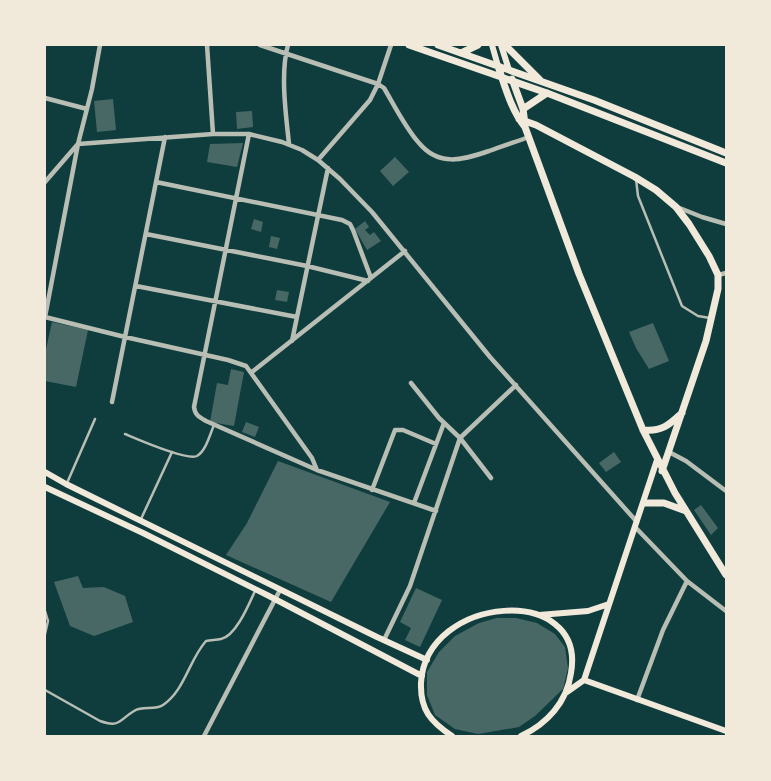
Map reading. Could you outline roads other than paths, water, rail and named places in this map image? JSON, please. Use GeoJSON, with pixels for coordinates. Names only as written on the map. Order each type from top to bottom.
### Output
{"type":"FeatureCollection","features":[{"type":"Feature","properties":{"kind":"main road"},"geometry":{"type":"LineString","coordinates":[[409,45],[547,93],[726,163]]}},
{"type":"Feature","properties":{"kind":"main road"},"geometry":{"type":"LineString","coordinates":[[438,45],[594,100],[726,153]]}},
{"type":"Feature","properties":{"kind":"main road"},"geometry":{"type":"LineString","coordinates":[[461,53],[478,45]]}},
{"type":"Feature","properties":{"kind":"main road"},"geometry":{"type":"LineString","coordinates":[[492,45],[498,66],[523,109],[523,122]]}},
{"type":"Feature","properties":{"kind":"main road"},"geometry":{"type":"LineString","coordinates":[[501,45],[509,70],[507,79],[579,274],[643,430],[662,471],[726,574]]}},
{"type":"Feature","properties":{"kind":"main road"},"geometry":{"type":"LineString","coordinates":[[505,45],[541,81]]}},
{"type":"Feature","properties":{"kind":"main road"},"geometry":{"type":"LineString","coordinates":[[523,109],[547,93]]}},
{"type":"Feature","properties":{"kind":"main road"},"geometry":{"type":"LineString","coordinates":[[523,122],[656,190],[676,207],[689,224],[718,275],[718,289],[706,341],[662,471]]}},
{"type":"Feature","properties":{"kind":"main road"},"geometry":{"type":"LineString","coordinates":[[643,430],[661,430],[682,413]]}},
{"type":"Feature","properties":{"kind":"main road"},"geometry":{"type":"LineString","coordinates":[[567,692],[584,680],[657,460]]}},
{"type":"Feature","properties":{"kind":"main road"},"geometry":{"type":"LineString","coordinates":[[45,472],[280,590],[427,660]]}},
{"type":"Feature","properties":{"kind":"main road"},"geometry":{"type":"LineString","coordinates":[[45,487],[276,599],[422,676]]}},
{"type":"Feature","properties":{"kind":"main road"},"geometry":{"type":"LineString","coordinates":[[644,503],[664,503],[686,511]]}},
{"type":"Feature","properties":{"kind":"main road"},"geometry":{"type":"LineString","coordinates":[[452,736],[435,724],[426,712],[421,687],[427,660],[435,645],[449,631],[466,620],[485,613],[503,610],[539,614],[588,611],[609,604]]}},
{"type":"Feature","properties":{"kind":"main road"},"geometry":{"type":"LineString","coordinates":[[521,736],[553,713],[567,692],[572,673],[573,658],[566,642],[555,625],[539,614]]}},
{"type":"Feature","properties":{"kind":"main road"},"geometry":{"type":"LineString","coordinates":[[584,680],[726,731]]}},
{"type":"Feature","properties":{"kind":"street"},"geometry":{"type":"LineString","coordinates":[[100,45],[78,144],[45,317],[246,366],[312,458],[317,470]]}},
{"type":"Feature","properties":{"kind":"street"},"geometry":{"type":"LineString","coordinates":[[207,45],[213,134]]}},
{"type":"Feature","properties":{"kind":"street"},"geometry":{"type":"LineString","coordinates":[[260,45],[378,84],[384,88],[418,143],[435,157],[455,160],[469,158],[529,137]]}},
{"type":"Feature","properties":{"kind":"street"},"geometry":{"type":"LineString","coordinates":[[288,45],[285,54],[284,102],[288,144]]}},
{"type":"Feature","properties":{"kind":"street"},"geometry":{"type":"LineString","coordinates":[[318,160],[370,100],[378,84],[391,45]]}},
{"type":"Feature","properties":{"kind":"street"},"geometry":{"type":"LineString","coordinates":[[45,98],[87,109]]}},
{"type":"Feature","properties":{"kind":"street"},"geometry":{"type":"LineString","coordinates":[[45,182],[78,144],[213,134],[249,134],[288,144],[318,160],[372,212],[467,329],[636,525],[687,581],[726,611]]}},
{"type":"Feature","properties":{"kind":"street"},"geometry":{"type":"LineString","coordinates":[[249,134],[194,407],[198,417],[317,470],[436,511]]}},
{"type":"Feature","properties":{"kind":"street"},"geometry":{"type":"LineString","coordinates":[[112,402],[165,137]]}},
{"type":"Feature","properties":{"kind":"street"},"geometry":{"type":"LineString","coordinates":[[292,341],[328,168]]}},
{"type":"Feature","properties":{"kind":"street"},"geometry":{"type":"LineString","coordinates":[[156,182],[342,220],[350,224],[353,230],[370,279]]}},
{"type":"Feature","properties":{"kind":"street"},"geometry":{"type":"LineString","coordinates":[[676,207],[702,218],[726,224]]}},
{"type":"Feature","properties":{"kind":"street"},"geometry":{"type":"LineString","coordinates":[[146,234],[370,279]]}},
{"type":"Feature","properties":{"kind":"street"},"geometry":{"type":"LineString","coordinates":[[252,372],[405,251]]}},
{"type":"Feature","properties":{"kind":"street"},"geometry":{"type":"LineString","coordinates":[[718,275],[726,273]]}},
{"type":"Feature","properties":{"kind":"street"},"geometry":{"type":"LineString","coordinates":[[136,286],[297,317]]}},
{"type":"Feature","properties":{"kind":"street"},"geometry":{"type":"LineString","coordinates":[[45,290],[50,293]]}},
{"type":"Feature","properties":{"kind":"street"},"geometry":{"type":"LineString","coordinates":[[411,383],[444,423],[460,438],[491,478]]}},
{"type":"Feature","properties":{"kind":"street"},"geometry":{"type":"LineString","coordinates":[[384,640],[410,586],[460,438],[516,386]]}},
{"type":"Feature","properties":{"kind":"street"},"geometry":{"type":"LineString","coordinates":[[414,503],[444,423]]}},
{"type":"Feature","properties":{"kind":"street"},"geometry":{"type":"LineString","coordinates":[[372,490],[396,430],[403,430],[436,444]]}},
{"type":"Feature","properties":{"kind":"street"},"geometry":{"type":"LineString","coordinates":[[669,452],[686,461],[726,491]]}},
{"type":"Feature","properties":{"kind":"street"},"geometry":{"type":"LineString","coordinates":[[637,700],[663,630],[687,581]]}},
{"type":"Feature","properties":{"kind":"street"},"geometry":{"type":"LineString","coordinates":[[204,736],[280,590]]}},
{"type":"Feature","properties":{"kind":"lane"},"geometry":{"type":"LineString","coordinates":[[635,178],[638,196],[682,306],[698,316],[712,319]]}},
{"type":"Feature","properties":{"kind":"lane"},"geometry":{"type":"LineString","coordinates":[[66,484],[95,419]]}},
{"type":"Feature","properties":{"kind":"lane"},"geometry":{"type":"LineString","coordinates":[[125,434],[180,455],[196,456],[202,450],[214,425]]}},
{"type":"Feature","properties":{"kind":"lane"},"geometry":{"type":"LineString","coordinates":[[140,521],[172,452]]}},
{"type":"Feature","properties":{"kind":"lane"},"geometry":{"type":"LineString","coordinates":[[45,690],[110,725],[117,724],[140,708],[161,706],[170,699],[179,687],[206,641],[223,639],[231,633],[256,590]]}},
{"type":"Feature","properties":{"kind":"lane"},"geometry":{"type":"LineString","coordinates":[[45,611],[48,621],[45,634]]}}]}
